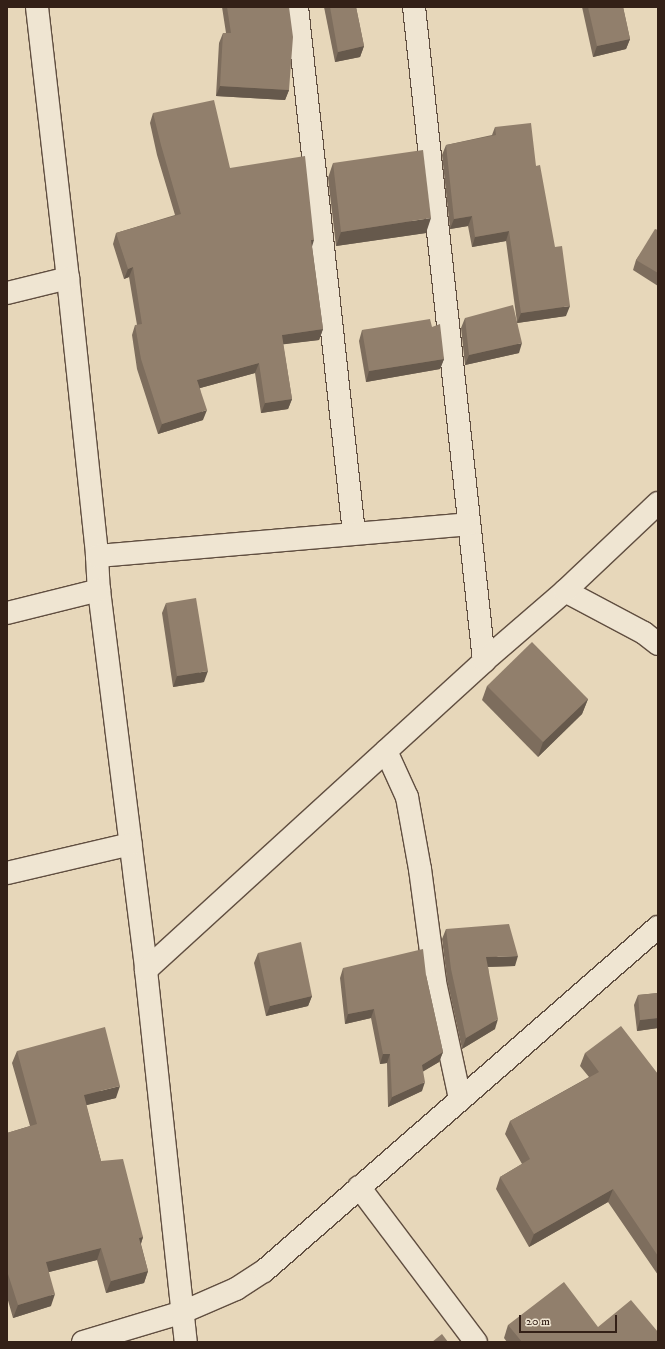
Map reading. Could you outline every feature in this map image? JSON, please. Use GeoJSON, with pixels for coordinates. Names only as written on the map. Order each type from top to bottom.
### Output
{"type":"FeatureCollection","features":[{"type":"Feature","properties":{"kind":"street"},"geometry":{"type":"LineString","coordinates":[[37,7],[68,278],[97,556],[99,590],[146,970],[186,1342]]}},
{"type":"Feature","properties":{"kind":"street"},"geometry":{"type":"LineString","coordinates":[[297,7],[354,533]]}},
{"type":"Feature","properties":{"kind":"street"},"geometry":{"type":"LineString","coordinates":[[414,7],[484,661]]}},
{"type":"Feature","properties":{"kind":"street"},"geometry":{"type":"LineString","coordinates":[[7,293],[68,278]]}},
{"type":"Feature","properties":{"kind":"street"},"geometry":{"type":"LineString","coordinates":[[146,970],[484,661],[565,590],[658,503]]}},
{"type":"Feature","properties":{"kind":"street"},"geometry":{"type":"LineString","coordinates":[[97,556],[469,524]]}},
{"type":"Feature","properties":{"kind":"street"},"geometry":{"type":"LineString","coordinates":[[7,613],[99,590]]}},
{"type":"Feature","properties":{"kind":"street"},"geometry":{"type":"LineString","coordinates":[[565,590],[644,633],[658,644]]}},
{"type":"Feature","properties":{"kind":"street"},"geometry":{"type":"LineString","coordinates":[[386,751],[407,797],[420,869],[435,982],[460,1099]]}},
{"type":"Feature","properties":{"kind":"street"},"geometry":{"type":"LineString","coordinates":[[7,873],[131,844]]}},
{"type":"Feature","properties":{"kind":"street"},"geometry":{"type":"LineString","coordinates":[[83,1342],[183,1312],[236,1289],[264,1271],[359,1186],[658,927]]}},
{"type":"Feature","properties":{"kind":"street"},"geometry":{"type":"LineString","coordinates":[[359,1186],[476,1342]]}},
{"type":"Feature","properties":{"kind":"building"},"geometry":{"type":"Polygon","coordinates":[[[227,7],[289,7],[293,37],[289,90],[220,86],[223,33],[231,33],[227,7]]]}},
{"type":"Feature","properties":{"kind":"building"},"geometry":{"type":"Polygon","coordinates":[[[330,7],[356,7],[364,46],[338,52],[330,7]]]}},
{"type":"Feature","properties":{"kind":"building"},"geometry":{"type":"Polygon","coordinates":[[[588,7],[623,7],[630,39],[597,46],[588,7]]]}},
{"type":"Feature","properties":{"kind":"building"},"geometry":{"type":"Polygon","coordinates":[[[214,100],[230,168],[305,156],[314,240],[311,240],[323,329],[282,335],[292,399],[265,403],[259,363],[197,380],[207,410],[162,424],[141,359],[135,325],[142,324],[133,267],[128,269],[116,233],[181,214],[153,113],[214,100]]]}},
{"type":"Feature","properties":{"kind":"building"},"geometry":{"type":"Polygon","coordinates":[[[531,123],[536,166],[540,165],[555,247],[562,246],[570,306],[521,313],[509,231],[475,237],[472,216],[454,219],[446,145],[496,135],[495,127],[531,123]]]}},
{"type":"Feature","properties":{"kind":"building"},"geometry":{"type":"Polygon","coordinates":[[[423,150],[431,218],[341,232],[333,163],[423,150]]]}},
{"type":"Feature","properties":{"kind":"building"},"geometry":{"type":"Polygon","coordinates":[[[655,229],[658,230],[658,273],[636,260],[655,229]]]}},
{"type":"Feature","properties":{"kind":"building"},"geometry":{"type":"Polygon","coordinates":[[[513,305],[522,343],[469,355],[465,318],[513,305]]]}},
{"type":"Feature","properties":{"kind":"building"},"geometry":{"type":"Polygon","coordinates":[[[430,319],[432,327],[440,324],[444,359],[369,371],[362,330],[430,319]]]}},
{"type":"Feature","properties":{"kind":"building"},"geometry":{"type":"Polygon","coordinates":[[[196,598],[208,671],[177,676],[166,603],[196,598]]]}},
{"type":"Feature","properties":{"kind":"building"},"geometry":{"type":"Polygon","coordinates":[[[532,642],[588,699],[543,742],[487,686],[532,642]]]}},
{"type":"Feature","properties":{"kind":"building"},"geometry":{"type":"Polygon","coordinates":[[[509,924],[518,956],[486,957],[498,1019],[466,1038],[451,969],[446,929],[509,924]]]}},
{"type":"Feature","properties":{"kind":"building"},"geometry":{"type":"Polygon","coordinates":[[[301,942],[312,996],[270,1006],[258,953],[301,942]]]}},
{"type":"Feature","properties":{"kind":"building"},"geometry":{"type":"Polygon","coordinates":[[[423,949],[426,975],[443,1052],[422,1065],[425,1082],[392,1097],[390,1054],[383,1054],[374,1009],[348,1014],[343,968],[423,949]]]}},
{"type":"Feature","properties":{"kind":"building"},"geometry":{"type":"Polygon","coordinates":[[[658,993],[658,1018],[640,1020],[638,995],[658,993]]]}},
{"type":"Feature","properties":{"kind":"building"},"geometry":{"type":"Polygon","coordinates":[[[621,1026],[658,1074],[658,1256],[613,1189],[534,1234],[500,1177],[530,1159],[510,1121],[599,1072],[585,1053],[621,1026]]]}},
{"type":"Feature","properties":{"kind":"building"},"geometry":{"type":"Polygon","coordinates":[[[105,1027],[120,1086],[84,1095],[101,1161],[123,1159],[143,1237],[139,1238],[148,1271],[111,1281],[101,1248],[46,1262],[55,1294],[18,1305],[8,1274],[7,1275],[7,1133],[37,1124],[17,1051],[105,1027]]]}},
{"type":"Feature","properties":{"kind":"building"},"geometry":{"type":"Polygon","coordinates":[[[564,1282],[598,1327],[631,1300],[658,1332],[658,1342],[522,1342],[508,1325],[564,1282]]]}},
{"type":"Feature","properties":{"kind":"building"},"geometry":{"type":"Polygon","coordinates":[[[442,1334],[448,1342],[432,1342],[442,1334]]]}}]}
